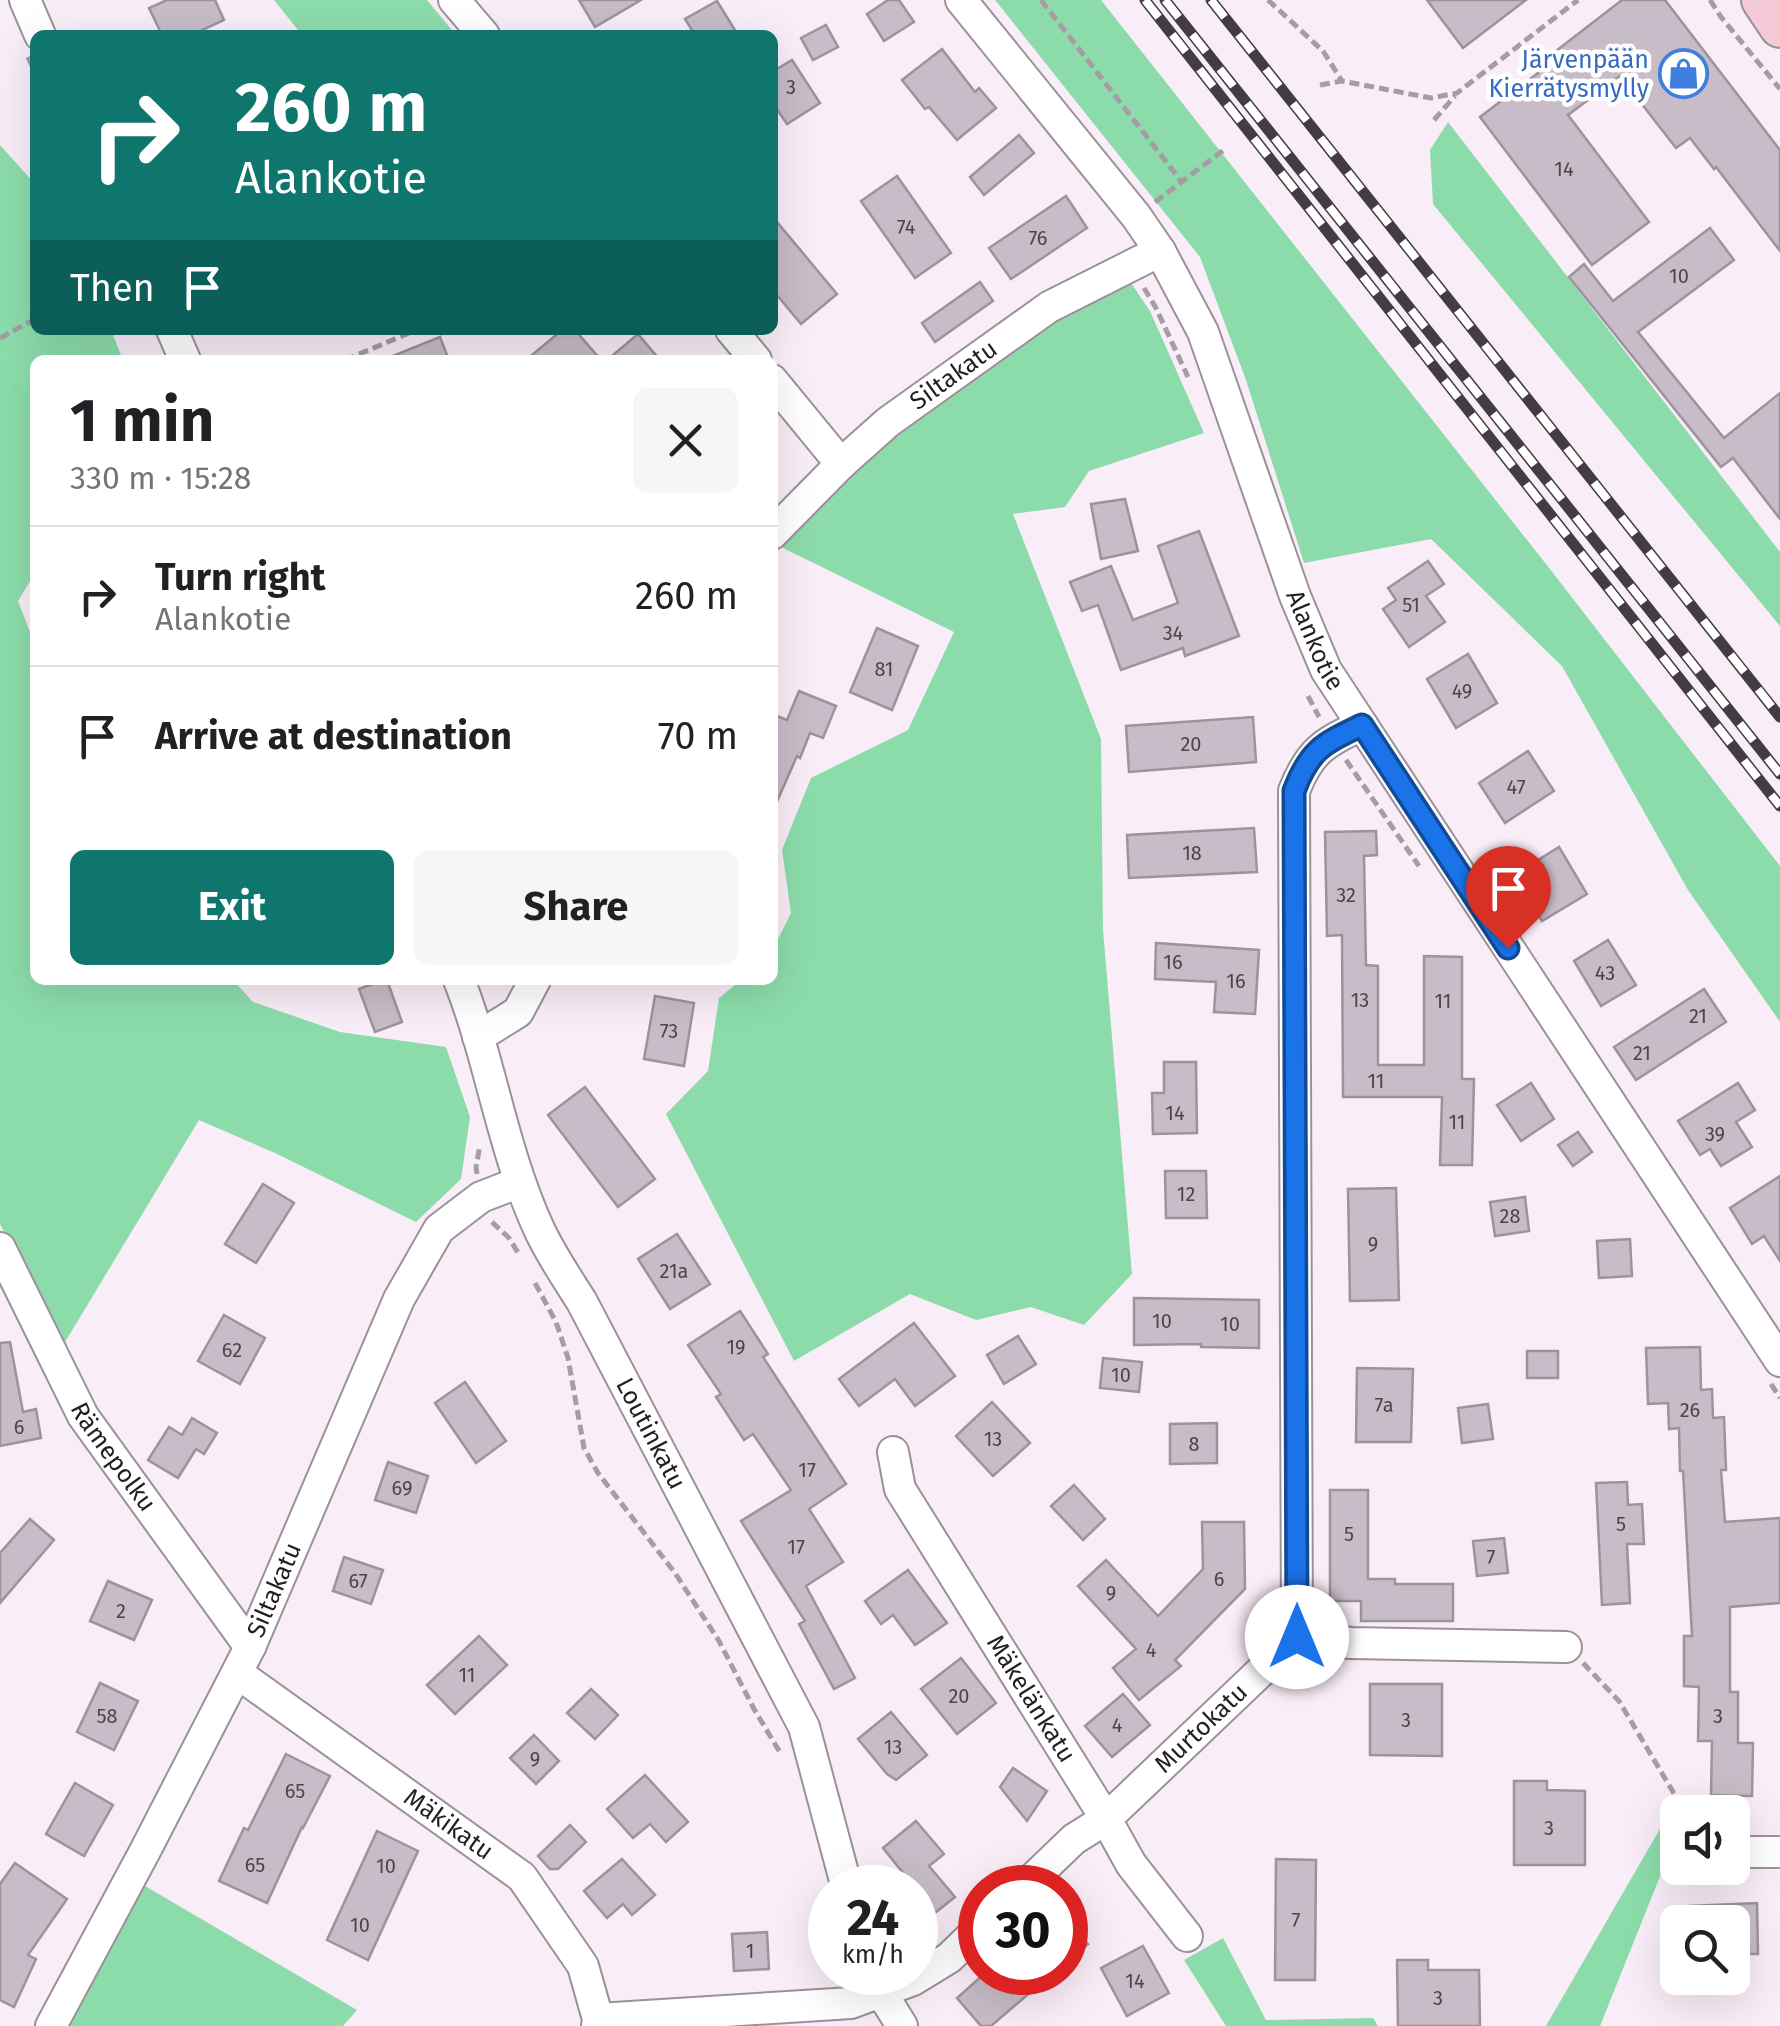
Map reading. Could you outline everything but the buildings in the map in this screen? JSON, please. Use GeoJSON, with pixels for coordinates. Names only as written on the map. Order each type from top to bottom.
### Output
{"type":"FeatureCollection","features":[{"type":"Feature","properties":{"kind":"street"},"geometry":{"type":"LineString","coordinates":[[25,0],[38,30]]}},
{"type":"Feature","properties":{"kind":"street"},"geometry":{"type":"LineString","coordinates":[[454,0],[480,30]]}},
{"type":"Feature","properties":{"kind":"street","name":"Alankotie"},"geometry":{"type":"LineString","coordinates":[[961,0],[1160,251],[1202,332],[1295,596],[1326,670],[1780,1360]]}},
{"type":"Feature","properties":{"kind":"street"},"geometry":{"type":"LineString","coordinates":[[1762,0],[1780,26]]}},
{"type":"Feature","properties":{"kind":"street","name":"Siltakatu"},"geometry":{"type":"LineString","coordinates":[[778,528],[840,464],[888,422],[1049,307],[1160,251]]}},
{"type":"Feature","properties":{"kind":"street"},"geometry":{"type":"LineString","coordinates":[[736,335],[752,355]]}},
{"type":"Feature","properties":{"kind":"street"},"geometry":{"type":"LineString","coordinates":[[778,387],[840,464]]}},
{"type":"Feature","properties":{"kind":"street"},"geometry":{"type":"LineString","coordinates":[[1362,725],[1322,746],[1304,766],[1294,791],[1297,1637],[1351,1643],[1566,1646]]}},
{"type":"Feature","properties":{"kind":"street","name":"Loutinkatu"},"geometry":{"type":"LineString","coordinates":[[461,985],[520,1182],[551,1254],[582,1302],[804,1728],[829,1865]]}},
{"type":"Feature","properties":{"kind":"street"},"geometry":{"type":"LineString","coordinates":[[478,1037],[518,1012],[532,985]]}},
{"type":"Feature","properties":{"kind":"street","name":"Siltakatu"},"geometry":{"type":"LineString","coordinates":[[50,2026],[243,1660],[400,1299],[440,1229],[482,1197],[520,1182]]}},
{"type":"Feature","properties":{"kind":"street","name":"Rämepolku"},"geometry":{"type":"LineString","coordinates":[[0,1248],[83,1416],[243,1660]]}},
{"type":"Feature","properties":{"kind":"street","name":"Mäkelänkatu"},"geometry":{"type":"LineString","coordinates":[[893,1452],[900,1488],[1131,1864],[1188,1936]]}},
{"type":"Feature","properties":{"kind":"street","name":"Murtokatu"},"geometry":{"type":"LineString","coordinates":[[1047,1865],[1074,1839],[1106,1819],[1297,1637]]}},
{"type":"Feature","properties":{"kind":"street","name":"Mäkikatu"},"geometry":{"type":"LineString","coordinates":[[243,1660],[522,1877],[583,1966],[598,2022]]}},
{"type":"Feature","properties":{"kind":"street"},"geometry":{"type":"LineString","coordinates":[[1750,1852],[1780,1852]]}},
{"type":"Feature","properties":{"kind":"street"},"geometry":{"type":"LineString","coordinates":[[938,1965],[958,1949]]}},
{"type":"Feature","properties":{"kind":"street"},"geometry":{"type":"LineString","coordinates":[[598,2022],[851,2003],[861,1995]]}},
{"type":"Feature","properties":{"kind":"street"},"geometry":{"type":"LineString","coordinates":[[884,1995],[902,2026]]}},
{"type":"Feature","properties":{"kind":"path"},"geometry":{"type":"LineString","coordinates":[[1041,0],[1181,181]]}},
{"type":"Feature","properties":{"kind":"path"},"geometry":{"type":"LineString","coordinates":[[1268,0],[1323,51],[1342,81]]}},
{"type":"Feature","properties":{"kind":"path"},"geometry":{"type":"LineString","coordinates":[[1434,120],[1457,94],[1578,0]]}},
{"type":"Feature","properties":{"kind":"path"},"geometry":{"type":"LineString","coordinates":[[1710,0],[1780,90]]}},
{"type":"Feature","properties":{"kind":"path"},"geometry":{"type":"LineString","coordinates":[[1320,85],[1342,81],[1431,98],[1457,94]]}},
{"type":"Feature","properties":{"kind":"path"},"geometry":{"type":"LineString","coordinates":[[1136,216],[1225,149]]}},
{"type":"Feature","properties":{"kind":"path"},"geometry":{"type":"LineString","coordinates":[[0,338],[30,322]]}},
{"type":"Feature","properties":{"kind":"path"},"geometry":{"type":"LineString","coordinates":[[356,355],[404,335]]}},
{"type":"Feature","properties":{"kind":"path"},"geometry":{"type":"LineString","coordinates":[[481,1136],[476,1166],[482,1197],[490,1220],[509,1238],[526,1267]]}},
{"type":"Feature","properties":{"kind":"path"},"geometry":{"type":"LineString","coordinates":[[534,1281],[556,1322],[568,1358],[584,1448],[719,1641],[782,1757]]}},
{"type":"Feature","properties":{"kind":"path"},"geometry":{"type":"LineString","coordinates":[[1566,1646],[1620,1700],[1675,1795]]}},
{"type":"Feature","properties":{"kind":"green space"},"geometry":{"type":"Polygon","coordinates":[[[274,0],[427,0],[452,30],[298,30],[274,0]]]}},
{"type":"Feature","properties":{"kind":"green space"},"geometry":{"type":"Polygon","coordinates":[[[995,0],[1101,0],[1780,866],[1780,1022],[1688,890],[1562,666],[1431,539],[1304,563],[1246,380],[1200,257],[995,0]]]}},
{"type":"Feature","properties":{"kind":"green space"},"geometry":{"type":"Polygon","coordinates":[[[1448,122],[1780,552],[1780,626],[1433,204],[1430,150],[1448,122]]]}},
{"type":"Feature","properties":{"kind":"green space"},"geometry":{"type":"Polygon","coordinates":[[[0,145],[30,178],[30,335],[113,335],[121,355],[30,355],[30,581],[18,601],[30,632],[30,985],[238,985],[253,1002],[340,1032],[446,1047],[470,1117],[461,1179],[416,1222],[199,1120],[62,1347],[0,1224],[0,145]]]}},
{"type":"Feature","properties":{"kind":"green space"},"geometry":{"type":"Polygon","coordinates":[[[1129,280],[1150,311],[1204,433],[1089,471],[1065,507],[1013,514],[1101,739],[1103,930],[1132,1274],[1084,1325],[1031,1307],[976,1320],[910,1294],[794,1361],[666,1114],[708,1071],[719,998],[735,985],[778,985],[778,939],[791,913],[782,850],[811,778],[908,730],[954,632],[778,544],[852,469],[1010,350],[1102,290],[1129,280]]]}},
{"type":"Feature","properties":{"kind":"green space"},"geometry":{"type":"Polygon","coordinates":[[[1660,1829],[1660,1876],[1600,2026],[1546,2026],[1660,1829]]]}},
{"type":"Feature","properties":{"kind":"green space"},"geometry":{"type":"Polygon","coordinates":[[[145,1886],[357,2010],[343,2026],[69,2026],[145,1886]]]}},
{"type":"Feature","properties":{"kind":"green space"},"geometry":{"type":"Polygon","coordinates":[[[1223,1938],[1266,2020],[1373,2018],[1378,2026],[1226,2026],[1184,1960],[1223,1938]]]}},
{"type":"Feature","properties":{"kind":"railway"},"geometry":{"type":"LineString","coordinates":[[1145,0],[1780,806]]}},
{"type":"Feature","properties":{"kind":"railway"},"geometry":{"type":"LineString","coordinates":[[1165,0],[1780,774]]}},
{"type":"Feature","properties":{"kind":"railway"},"geometry":{"type":"LineString","coordinates":[[1211,0],[1780,717]]}},
{"type":"Feature","properties":{"kind":"place","name":"Järvenpään Kierrätysmylly"},"geometry":{"type":"Point","coordinates":[1684,74]}},
{"type":"Feature","properties":{"kind":"route"},"geometry":{"type":"LineString","coordinates":[[1297,1637],[1294,791],[1304,766],[1322,746],[1362,725],[1508,948]]}}]}
